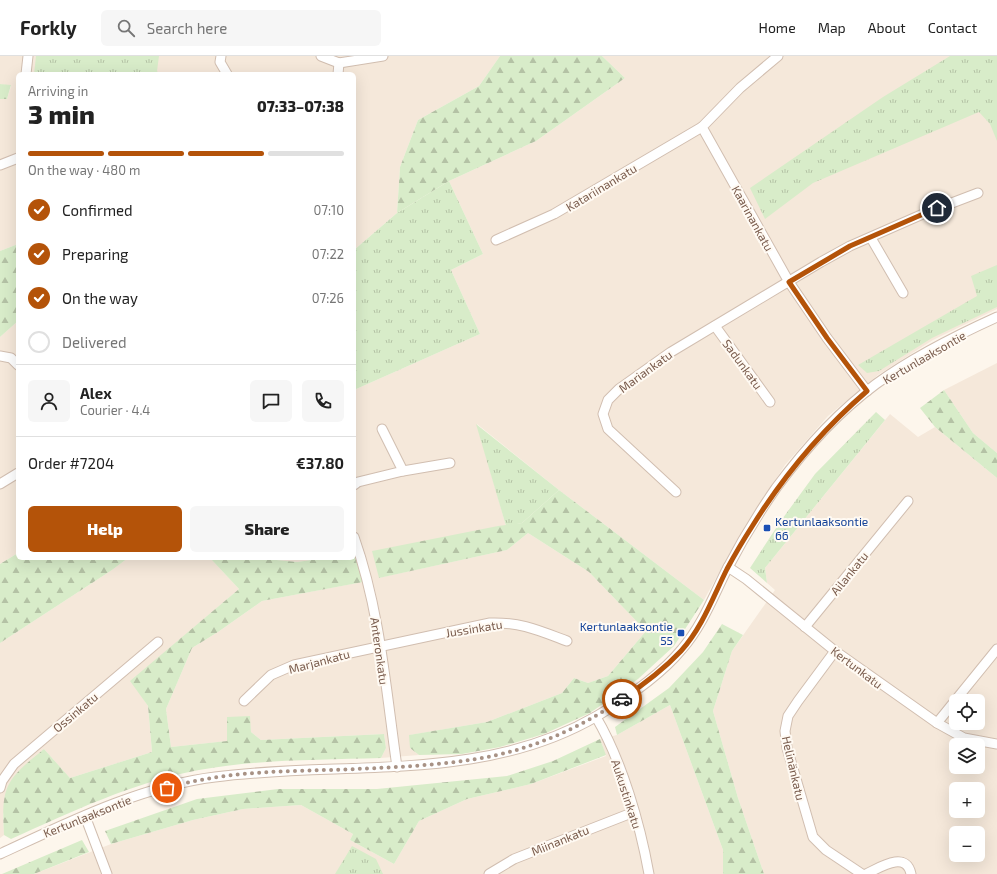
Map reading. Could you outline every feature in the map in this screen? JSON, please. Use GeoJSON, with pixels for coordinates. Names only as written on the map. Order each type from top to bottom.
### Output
{"type":"FeatureCollection","features":[{"type":"Feature","properties":{"kind":"street"},"geometry":{"type":"LineString","coordinates":[[26,72],[28,56]]}},
{"type":"Feature","properties":{"kind":"street"},"geometry":{"type":"LineString","coordinates":[[221,56],[220,62],[227,72]]}},
{"type":"Feature","properties":{"kind":"street"},"geometry":{"type":"LineString","coordinates":[[321,56],[339,63],[383,56]]}},
{"type":"Feature","properties":{"kind":"street"},"geometry":{"type":"LineString","coordinates":[[702,127],[740,88],[778,56]]}},
{"type":"Feature","properties":{"kind":"street"},"geometry":{"type":"LineString","coordinates":[[338,72],[339,63]]}},
{"type":"Feature","properties":{"kind":"street","name":"Katariinankatu"},"geometry":{"type":"LineString","coordinates":[[496,240],[554,214],[702,127]]}},
{"type":"Feature","properties":{"kind":"street","name":"Kaarinankatu"},"geometry":{"type":"LineString","coordinates":[[702,127],[789,282],[827,338],[867,391]]}},
{"type":"Feature","properties":{"kind":"street"},"geometry":{"type":"LineString","coordinates":[[0,165],[16,159]]}},
{"type":"Feature","properties":{"kind":"street","name":"Mariankatu"},"geometry":{"type":"LineString","coordinates":[[676,492],[608,429],[603,414],[608,400],[619,389],[671,352],[838,253],[923,214],[978,193]]}},
{"type":"Feature","properties":{"kind":"street"},"geometry":{"type":"LineString","coordinates":[[870,238],[903,293]]}},
{"type":"Feature","properties":{"kind":"street","name":"Kertunlaaksontie"},"geometry":{"type":"LineString","coordinates":[[1,851],[140,795],[210,777],[253,772],[397,767],[480,758],[513,751],[545,740],[596,717],[657,673],[682,650],[700,624],[728,567],[775,490],[800,457],[829,426],[867,391],[935,347],[997,317]]}},
{"type":"Feature","properties":{"kind":"street","name":"Sadunkatu"},"geometry":{"type":"LineString","coordinates":[[715,326],[770,402]]}},
{"type":"Feature","properties":{"kind":"street"},"geometry":{"type":"LineString","coordinates":[[0,356],[11,358],[16,363]]}},
{"type":"Feature","properties":{"kind":"street"},"geometry":{"type":"LineString","coordinates":[[382,429],[403,471]]}},
{"type":"Feature","properties":{"kind":"street"},"geometry":{"type":"LineString","coordinates":[[356,484],[403,471],[450,464]]}},
{"type":"Feature","properties":{"kind":"street"},"geometry":{"type":"LineString","coordinates":[[0,484],[16,474]]}},
{"type":"Feature","properties":{"kind":"street","name":"Ailankatu"},"geometry":{"type":"LineString","coordinates":[[805,627],[908,501]]}},
{"type":"Feature","properties":{"kind":"street","name":"Anteronkatu"},"geometry":{"type":"LineString","coordinates":[[356,543],[365,568],[379,646],[397,767]]}},
{"type":"Feature","properties":{"kind":"street","name":"Kertunkatu"},"geometry":{"type":"LineString","coordinates":[[728,567],[746,579],[835,651],[937,723],[964,738],[997,744]]}},
{"type":"Feature","properties":{"kind":"street","name":"Jussinkatu"},"geometry":{"type":"LineString","coordinates":[[379,646],[490,623],[509,622],[526,625],[567,641]]}},
{"type":"Feature","properties":{"kind":"street","name":"Ossinkatu"},"geometry":{"type":"LineString","coordinates":[[0,788],[2,781],[14,764],[158,642]]}},
{"type":"Feature","properties":{"kind":"street","name":"Marjankatu"},"geometry":{"type":"LineString","coordinates":[[244,701],[272,676],[294,665],[379,646]]}},
{"type":"Feature","properties":{"kind":"street"},"geometry":{"type":"LineString","coordinates":[[937,723],[997,649]]}},
{"type":"Feature","properties":{"kind":"street","name":"Helinänkatu"},"geometry":{"type":"LineString","coordinates":[[835,651],[788,716],[785,730],[803,806],[813,837],[826,850],[862,874]]}},
{"type":"Feature","properties":{"kind":"street","name":"Aukustinkatu"},"geometry":{"type":"LineString","coordinates":[[596,717],[607,735],[634,812],[644,845],[649,874]]}},
{"type":"Feature","properties":{"kind":"street","name":"Miinankatu"},"geometry":{"type":"LineString","coordinates":[[489,874],[514,859],[634,812]]}},
{"type":"Feature","properties":{"kind":"street"},"geometry":{"type":"LineString","coordinates":[[85,816],[107,874]]}},
{"type":"Feature","properties":{"kind":"street"},"geometry":{"type":"LineString","coordinates":[[866,874],[893,862],[902,862],[910,868],[911,874]]}},
{"type":"Feature","properties":{"kind":"shaded area"},"geometry":{"type":"Polygon","coordinates":[[[0,56],[500,56],[479,86],[418,120],[400,167],[397,213],[356,248],[356,72],[16,72],[16,245],[0,251],[0,99],[7,99],[11,86],[0,84],[0,56]]]}},
{"type":"Feature","properties":{"kind":"shaded area"},"geometry":{"type":"Polygon","coordinates":[[[602,56],[997,56],[997,309],[933,340],[878,375],[828,416],[785,465],[737,540],[704,600],[559,490],[477,424],[506,526],[498,526],[378,578],[507,550],[528,533],[589,572],[646,631],[608,676],[588,683],[574,678],[562,693],[487,722],[410,735],[410,748],[419,755],[381,758],[386,748],[384,734],[261,740],[251,732],[249,716],[228,741],[171,747],[166,709],[192,648],[218,632],[262,601],[362,582],[356,560],[356,389],[480,334],[451,270],[483,254],[449,181],[536,141],[625,78],[602,56]]]}},
{"type":"Feature","properties":{"kind":"shaded area"},"geometry":{"type":"Polygon","coordinates":[[[16,323],[16,554],[0,564],[0,337],[16,323]]]}},
{"type":"Feature","properties":{"kind":"shaded area"},"geometry":{"type":"Polygon","coordinates":[[[997,363],[997,453],[973,433],[944,390],[997,363]]]}},
{"type":"Feature","properties":{"kind":"shaded area"},"geometry":{"type":"Polygon","coordinates":[[[890,414],[918,437],[935,427],[997,478],[997,874],[764,874],[738,798],[713,711],[732,651],[775,590],[767,583],[765,568],[890,414]]]}},
{"type":"Feature","properties":{"kind":"shaded area"},"geometry":{"type":"Polygon","coordinates":[[[125,560],[212,560],[239,589],[131,681],[148,706],[152,752],[70,778],[44,749],[3,814],[4,835],[0,838],[0,643],[125,560]]]}},
{"type":"Feature","properties":{"kind":"shaded area"},"geometry":{"type":"Polygon","coordinates":[[[276,560],[312,560],[297,562],[276,560]]]}},
{"type":"Feature","properties":{"kind":"shaded area"},"geometry":{"type":"Polygon","coordinates":[[[670,705],[723,850],[723,874],[34,874],[111,844],[193,820],[243,809],[301,805],[353,834],[350,840],[394,864],[419,821],[467,799],[531,784],[606,756],[600,739],[617,735],[670,705]]]}},
{"type":"Feature","properties":{"kind":"green space"},"geometry":{"type":"Polygon","coordinates":[[[36,56],[159,56],[158,72],[34,72],[36,56]]]}},
{"type":"Feature","properties":{"kind":"green space"},"geometry":{"type":"Polygon","coordinates":[[[500,56],[602,56],[625,78],[536,141],[449,181],[397,213],[400,167],[418,120],[479,86],[500,56]]]}},
{"type":"Feature","properties":{"kind":"green space"},"geometry":{"type":"Polygon","coordinates":[[[950,56],[997,56],[997,141],[990,124],[979,112],[813,183],[765,219],[750,188],[883,97],[950,56]]]}},
{"type":"Feature","properties":{"kind":"green space"},"geometry":{"type":"Polygon","coordinates":[[[0,84],[11,85],[7,99],[0,99],[0,84]]]}},
{"type":"Feature","properties":{"kind":"green space"},"geometry":{"type":"Polygon","coordinates":[[[449,181],[483,254],[451,270],[480,334],[356,389],[356,248],[397,213],[449,181]]]}},
{"type":"Feature","properties":{"kind":"green space"},"geometry":{"type":"Polygon","coordinates":[[[16,245],[16,323],[0,337],[0,251],[16,245]]]}},
{"type":"Feature","properties":{"kind":"green space"},"geometry":{"type":"Polygon","coordinates":[[[997,265],[997,307],[932,338],[879,371],[867,373],[858,365],[977,296],[971,276],[997,265]]]}},
{"type":"Feature","properties":{"kind":"green space"},"geometry":{"type":"Polygon","coordinates":[[[944,390],[973,433],[997,453],[997,478],[935,427],[920,408],[944,390]]]}},
{"type":"Feature","properties":{"kind":"green space"},"geometry":{"type":"Polygon","coordinates":[[[876,412],[885,420],[765,568],[767,583],[750,568],[780,522],[815,474],[876,412]]]}},
{"type":"Feature","properties":{"kind":"green space"},"geometry":{"type":"Polygon","coordinates":[[[476,424],[559,490],[522,523],[506,526],[476,424]]]}},
{"type":"Feature","properties":{"kind":"green space"},"geometry":{"type":"Polygon","coordinates":[[[559,490],[704,600],[674,646],[638,679],[590,713],[544,734],[500,747],[462,754],[419,755],[410,748],[409,735],[487,722],[562,693],[574,678],[588,683],[608,676],[646,631],[589,572],[528,533],[507,550],[379,578],[372,551],[498,526],[522,523],[559,490]]]}},
{"type":"Feature","properties":{"kind":"green space"},"geometry":{"type":"Polygon","coordinates":[[[16,554],[16,560],[125,560],[0,643],[0,564],[16,554]]]}},
{"type":"Feature","properties":{"kind":"green space"},"geometry":{"type":"Polygon","coordinates":[[[212,560],[276,560],[297,562],[312,560],[356,560],[363,582],[262,601],[218,632],[192,648],[166,709],[171,747],[227,741],[227,717],[250,716],[251,732],[261,740],[384,734],[386,748],[381,758],[267,762],[222,766],[199,770],[175,775],[127,790],[80,808],[11,839],[4,835],[3,818],[5,794],[9,785],[21,768],[44,749],[70,778],[152,752],[148,706],[130,681],[239,589],[212,560]]]}},
{"type":"Feature","properties":{"kind":"green space"},"geometry":{"type":"Polygon","coordinates":[[[722,624],[743,635],[732,651],[713,711],[738,798],[764,874],[723,874],[723,850],[670,705],[617,735],[615,727],[669,688],[703,652],[722,624]]]}},
{"type":"Feature","properties":{"kind":"green space"},"geometry":{"type":"Polygon","coordinates":[[[600,739],[606,755],[531,784],[467,799],[419,821],[394,864],[350,840],[353,834],[301,805],[243,809],[193,820],[111,844],[105,831],[197,799],[278,789],[377,789],[507,776],[553,761],[600,739]]]}},
{"type":"Feature","properties":{"kind":"green space"},"geometry":{"type":"Polygon","coordinates":[[[82,840],[89,852],[34,874],[2,874],[82,840]]]}},
{"type":"Feature","properties":{"kind":"green space"},"geometry":{"type":"Polygon","coordinates":[[[352,846],[376,859],[383,874],[335,874],[352,846]]]}},
{"type":"Feature","properties":{"kind":"way so far"},"geometry":{"type":"LineString","coordinates":[[167,788],[210,777],[253,772],[356,770],[480,758],[513,751],[545,740],[596,717],[622,699]]}},
{"type":"Feature","properties":{"kind":"place","name":"Kertunlaaksontie 66"},"geometry":{"type":"Point","coordinates":[767,528]}},
{"type":"Feature","properties":{"kind":"place","name":"Kertunlaaksontie 55"},"geometry":{"type":"Point","coordinates":[681,633]}},
{"type":"Feature","properties":{"kind":"route"},"geometry":{"type":"LineString","coordinates":[[622,699],[657,673],[682,650],[700,624],[728,567],[775,490],[800,457],[829,426],[867,391],[827,338],[789,282],[850,246],[937,208]]}}]}
